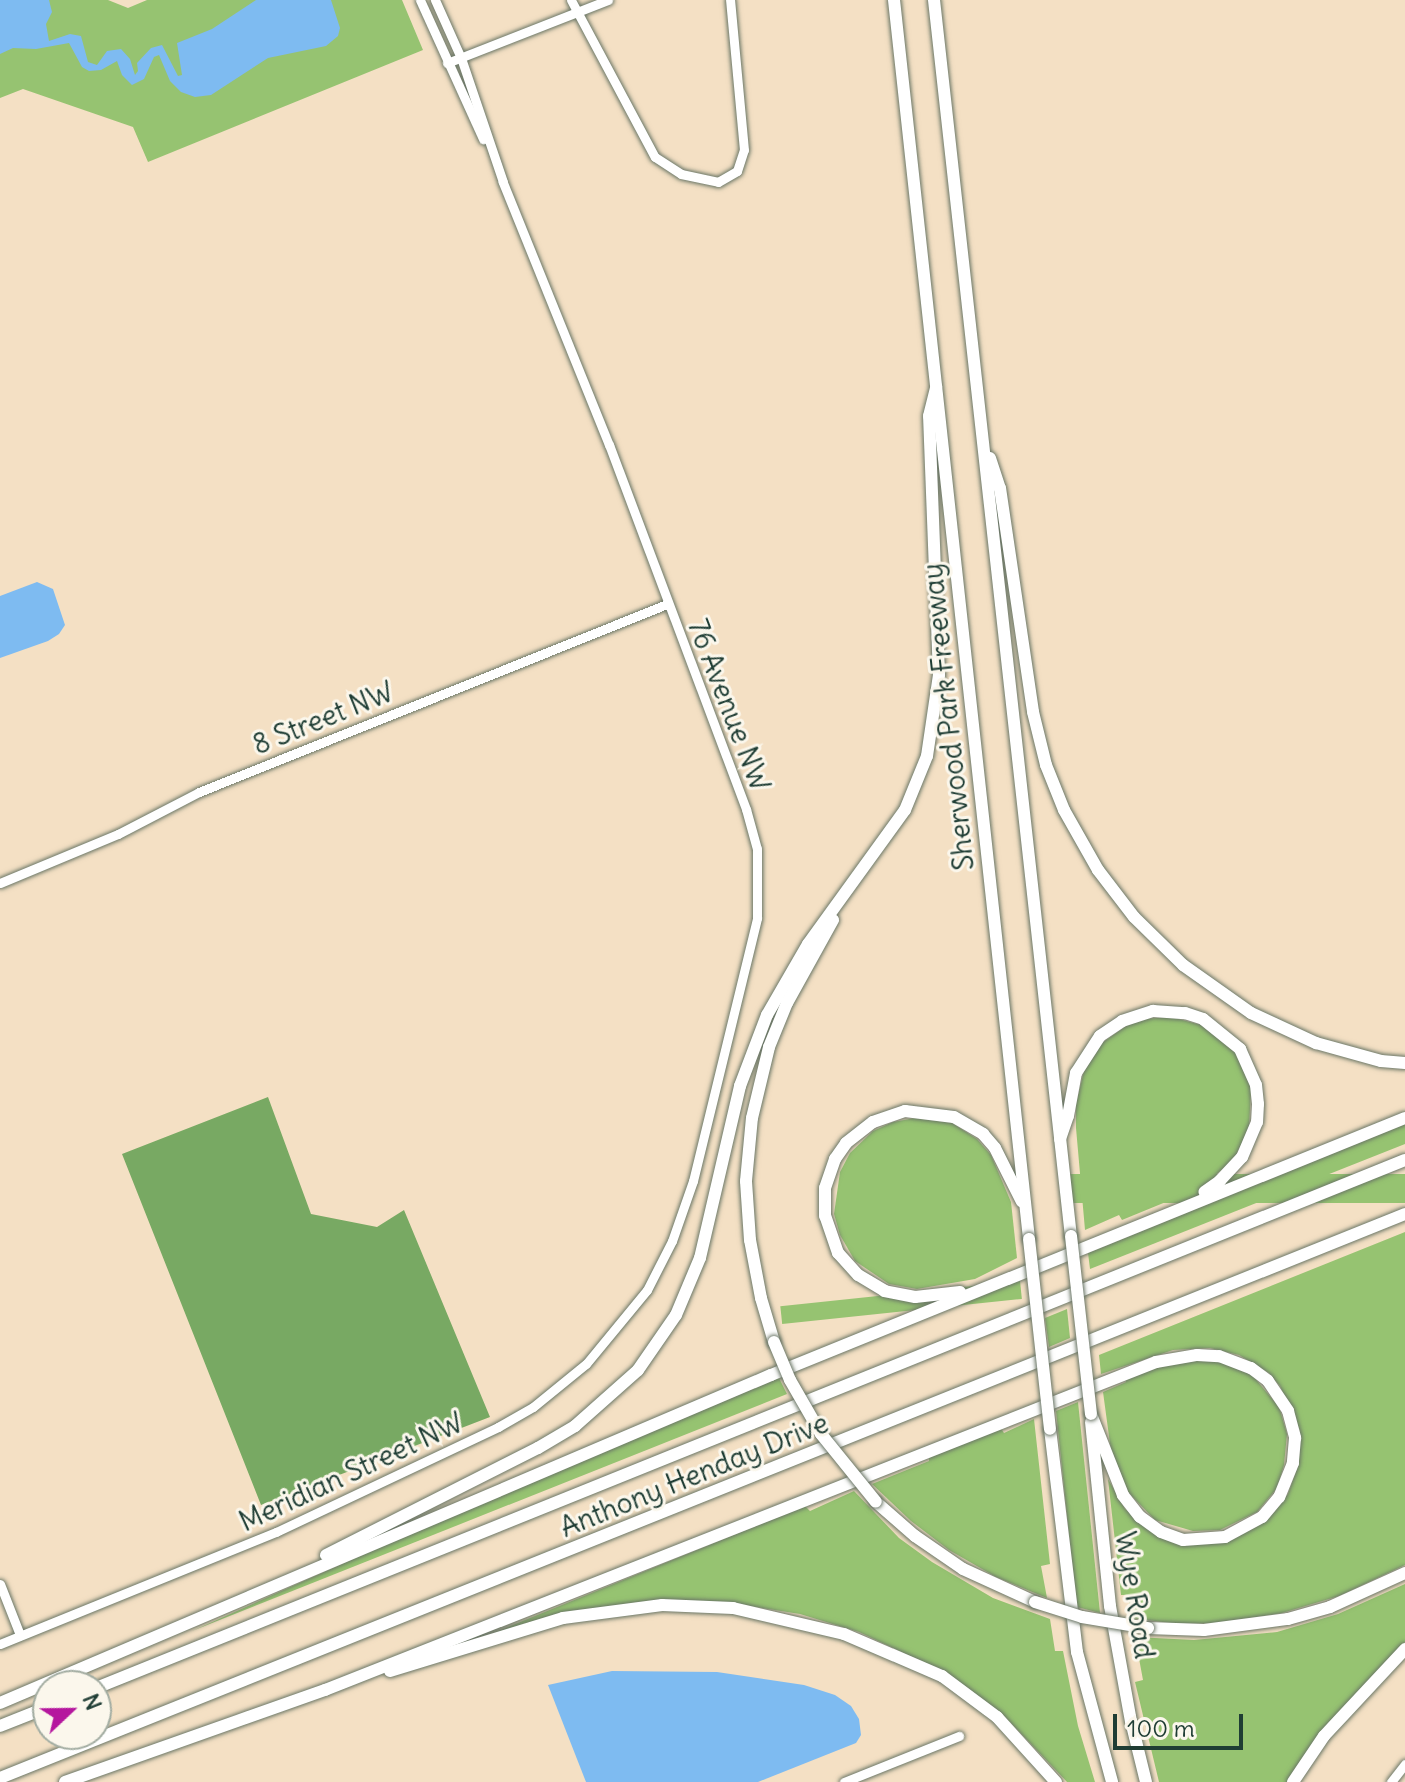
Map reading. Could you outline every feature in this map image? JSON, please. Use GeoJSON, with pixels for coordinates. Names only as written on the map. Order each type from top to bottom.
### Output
{"type":"FeatureCollection","features":[{"type":"Feature","properties":{"kind":"highway","name":"Sherwood Park Freeway"},"geometry":{"type":"LineString","coordinates":[[894,0],[1077,1652],[1112,1782]]}},
{"type":"Feature","properties":{"kind":"highway"},"geometry":{"type":"LineString","coordinates":[[65,1782],[325,1690],[1164,1359],[1219,1356],[1251,1368],[1268,1381],[1288,1411],[1295,1438],[1293,1463],[1279,1497],[1262,1517],[1225,1537],[1183,1540],[1161,1532],[1140,1517],[1123,1495],[1091,1414],[1071,1236],[1058,1142],[934,0]]}},
{"type":"Feature","properties":{"kind":"highway"},"geometry":{"type":"LineString","coordinates":[[275,1585],[309,1564],[555,1439],[598,1408],[645,1362],[676,1315],[700,1258],[740,1086],[761,1028],[808,944],[905,810],[917,784],[935,715],[940,637],[929,416],[936,387]]}},
{"type":"Feature","properties":{"kind":"highway"},"geometry":{"type":"LineString","coordinates":[[983,436],[1000,488],[1033,712],[1046,765],[1064,810],[1098,870],[1134,917],[1183,965],[1251,1013],[1316,1043],[1381,1061],[1405,1063]]}},
{"type":"Feature","properties":{"kind":"highway"},"geometry":{"type":"LineString","coordinates":[[870,860],[787,1003],[769,1047],[755,1103],[746,1181],[756,1276],[774,1342],[790,1380],[821,1434],[876,1502],[915,1536],[963,1569],[1035,1602],[1082,1617],[1148,1628],[1204,1630],[1288,1619],[1330,1607],[1405,1573]]}},
{"type":"Feature","properties":{"kind":"highway"},"geometry":{"type":"LineString","coordinates":[[1058,1142],[1068,1116],[1076,1073],[1100,1036],[1122,1021],[1153,1011],[1185,1013],[1203,1019],[1228,1037],[1250,1066],[1256,1085],[1257,1122],[1242,1157],[1232,1170],[1181,1207]]}},
{"type":"Feature","properties":{"kind":"highway"},"geometry":{"type":"LineString","coordinates":[[975,1291],[928,1297],[899,1295],[858,1275],[838,1253],[825,1216],[825,1188],[835,1159],[858,1131],[889,1115],[923,1111],[954,1117],[983,1134],[995,1148],[1027,1213]]}},
{"type":"Feature","properties":{"kind":"highway"},"geometry":{"type":"LineString","coordinates":[[0,1703],[975,1291],[1405,1118]]}},
{"type":"Feature","properties":{"kind":"highway","name":"Anthony Henday Drive"},"geometry":{"type":"LineString","coordinates":[[112,1682],[1405,1160]]}},
{"type":"Feature","properties":{"kind":"highway","name":"Anthony Henday Drive"},"geometry":{"type":"LineString","coordinates":[[0,1778],[1405,1214]]}},
{"type":"Feature","properties":{"kind":"highway","name":"Wye Road"},"geometry":{"type":"LineString","coordinates":[[1091,1414],[1110,1606],[1146,1782]]}},
{"type":"Feature","properties":{"kind":"highway"},"geometry":{"type":"LineString","coordinates":[[325,1690],[563,1618],[662,1605],[733,1608],[844,1634],[942,1676],[997,1717],[1056,1782]]}},
{"type":"Feature","properties":{"kind":"highway"},"geometry":{"type":"LineString","coordinates":[[1293,1782],[1324,1736],[1405,1649]]}},
{"type":"Feature","properties":{"kind":"highway"},"geometry":{"type":"LineString","coordinates":[[0,1726],[32,1713]]}},
{"type":"Feature","properties":{"kind":"street","name":"76 Avenue NW"},"geometry":{"type":"LineString","coordinates":[[420,0],[503,182]]}},
{"type":"Feature","properties":{"kind":"street","name":"76 Avenue NW"},"geometry":{"type":"LineString","coordinates":[[435,0],[461,58],[503,182],[609,445],[753,831],[760,883],[757,918],[693,1181],[663,1261]]}},
{"type":"Feature","properties":{"kind":"street"},"geometry":{"type":"LineString","coordinates":[[571,0],[655,157],[681,174],[718,182],[737,171],[743,156],[730,0]]}},
{"type":"Feature","properties":{"kind":"street"},"geometry":{"type":"LineString","coordinates":[[447,63],[608,0]]}},
{"type":"Feature","properties":{"kind":"street","name":"8 Street NW"},"geometry":{"type":"LineString","coordinates":[[0,883],[118,834],[199,792],[667,604]]}},
{"type":"Feature","properties":{"kind":"street","name":"Meridian Street NW"},"geometry":{"type":"LineString","coordinates":[[0,1644],[276,1532],[511,1420],[553,1393],[586,1364],[632,1311],[663,1261]]}},
{"type":"Feature","properties":{"kind":"street"},"geometry":{"type":"LineString","coordinates":[[0,1584],[20,1635]]}},
{"type":"Feature","properties":{"kind":"street"},"geometry":{"type":"LineString","coordinates":[[844,1782],[959,1736]]}},
{"type":"Feature","properties":{"kind":"street"},"geometry":{"type":"LineString","coordinates":[[1391,1782],[1405,1764]]}},
{"type":"Feature","properties":{"kind":"green space"},"geometry":{"type":"Polygon","coordinates":[[[0,0],[108,0],[128,8],[147,0],[402,0],[423,50],[148,162],[133,127],[23,89],[0,98],[0,0]]]}},
{"type":"Feature","properties":{"kind":"green space"},"geometry":{"type":"Polygon","coordinates":[[[1171,1017],[1201,1025],[1236,1053],[1251,1087],[1249,1130],[1233,1160],[1200,1188],[1122,1220],[1119,1215],[1085,1230],[1076,1128],[1076,1104],[1084,1071],[1102,1043],[1126,1026],[1144,1019],[1171,1017]]]}},
{"type":"Feature","properties":{"kind":"green space"},"geometry":{"type":"Polygon","coordinates":[[[268,1097],[311,1214],[377,1227],[404,1210],[490,1417],[261,1505],[122,1154],[268,1097]]]}},
{"type":"Feature","properties":{"kind":"green space"},"geometry":{"type":"Polygon","coordinates":[[[915,1118],[952,1123],[977,1139],[991,1155],[1011,1202],[1017,1258],[975,1279],[917,1289],[889,1284],[855,1261],[840,1235],[834,1214],[840,1172],[850,1153],[873,1131],[893,1122],[915,1118]]]}},
{"type":"Feature","properties":{"kind":"green space"},"geometry":{"type":"Polygon","coordinates":[[[1405,1124],[1405,1144],[1090,1269],[1088,1253],[1405,1124]]]}},
{"type":"Feature","properties":{"kind":"green space"},"geometry":{"type":"Polygon","coordinates":[[[1069,1174],[1405,1174],[1405,1203],[1069,1203],[1069,1174]]]}},
{"type":"Feature","properties":{"kind":"green space"},"geometry":{"type":"Polygon","coordinates":[[[1405,1232],[1405,1565],[1339,1596],[1282,1613],[1220,1623],[1178,1624],[1132,1618],[1128,1595],[1121,1595],[1108,1479],[1125,1509],[1151,1530],[1230,1540],[1268,1519],[1288,1494],[1299,1463],[1300,1431],[1280,1386],[1269,1373],[1239,1355],[1210,1348],[1173,1350],[1101,1374],[1099,1355],[1405,1232]]]}},
{"type":"Feature","properties":{"kind":"green space"},"geometry":{"type":"Polygon","coordinates":[[[1020,1281],[1022,1299],[782,1324],[780,1306],[1020,1281]]]}},
{"type":"Feature","properties":{"kind":"green space"},"geometry":{"type":"Polygon","coordinates":[[[1067,1309],[1070,1338],[1049,1347],[1045,1318],[1067,1309]]]}},
{"type":"Feature","properties":{"kind":"green space"},"geometry":{"type":"Polygon","coordinates":[[[1186,1359],[1219,1361],[1253,1376],[1279,1407],[1287,1434],[1284,1465],[1277,1488],[1257,1512],[1220,1530],[1193,1531],[1155,1520],[1127,1491],[1111,1451],[1103,1392],[1126,1382],[1124,1377],[1186,1359]]]}},
{"type":"Feature","properties":{"kind":"green space"},"geometry":{"type":"Polygon","coordinates":[[[779,1378],[787,1394],[192,1631],[407,1535],[779,1378]]]}},
{"type":"Feature","properties":{"kind":"green space"},"geometry":{"type":"Polygon","coordinates":[[[1078,1402],[1100,1613],[1077,1607],[1056,1411],[1078,1402]]]}},
{"type":"Feature","properties":{"kind":"green space"},"geometry":{"type":"Polygon","coordinates":[[[1034,1419],[1050,1564],[1041,1566],[1047,1598],[996,1577],[949,1550],[911,1521],[872,1484],[929,1461],[929,1454],[1000,1427],[1004,1433],[1034,1419]]]}},
{"type":"Feature","properties":{"kind":"green space"},"geometry":{"type":"Polygon","coordinates":[[[854,1491],[899,1538],[932,1562],[993,1598],[1050,1619],[1055,1651],[1063,1651],[1078,1726],[1095,1782],[1067,1782],[1010,1722],[923,1662],[859,1632],[800,1614],[731,1603],[640,1602],[567,1614],[476,1640],[805,1506],[810,1511],[854,1491]]]}},
{"type":"Feature","properties":{"kind":"green space"},"geometry":{"type":"Polygon","coordinates":[[[1405,1584],[1405,1642],[1336,1716],[1288,1782],[1159,1782],[1135,1682],[1143,1680],[1135,1637],[1194,1640],[1277,1632],[1338,1614],[1405,1584]]]}},
{"type":"Feature","properties":{"kind":"water"},"geometry":{"type":"Polygon","coordinates":[[[0,0],[49,0],[52,12],[46,24],[49,41],[70,34],[81,36],[88,62],[97,65],[107,51],[121,49],[130,59],[135,75],[137,63],[151,48],[162,45],[178,76],[182,75],[177,43],[212,29],[256,0],[331,0],[340,28],[338,36],[326,46],[268,58],[211,95],[195,97],[181,92],[170,81],[159,55],[154,57],[144,79],[132,85],[122,75],[117,61],[101,70],[89,71],[82,67],[69,43],[36,49],[13,48],[0,54],[0,0]]]}},
{"type":"Feature","properties":{"kind":"water"},"geometry":{"type":"Polygon","coordinates":[[[37,582],[53,589],[65,625],[59,634],[48,641],[0,658],[0,596],[37,582]]]}},
{"type":"Feature","properties":{"kind":"water"},"geometry":{"type":"Polygon","coordinates":[[[612,1671],[717,1672],[804,1685],[835,1695],[851,1706],[859,1719],[861,1735],[856,1743],[758,1782],[586,1782],[548,1685],[612,1671]]]}}]}
